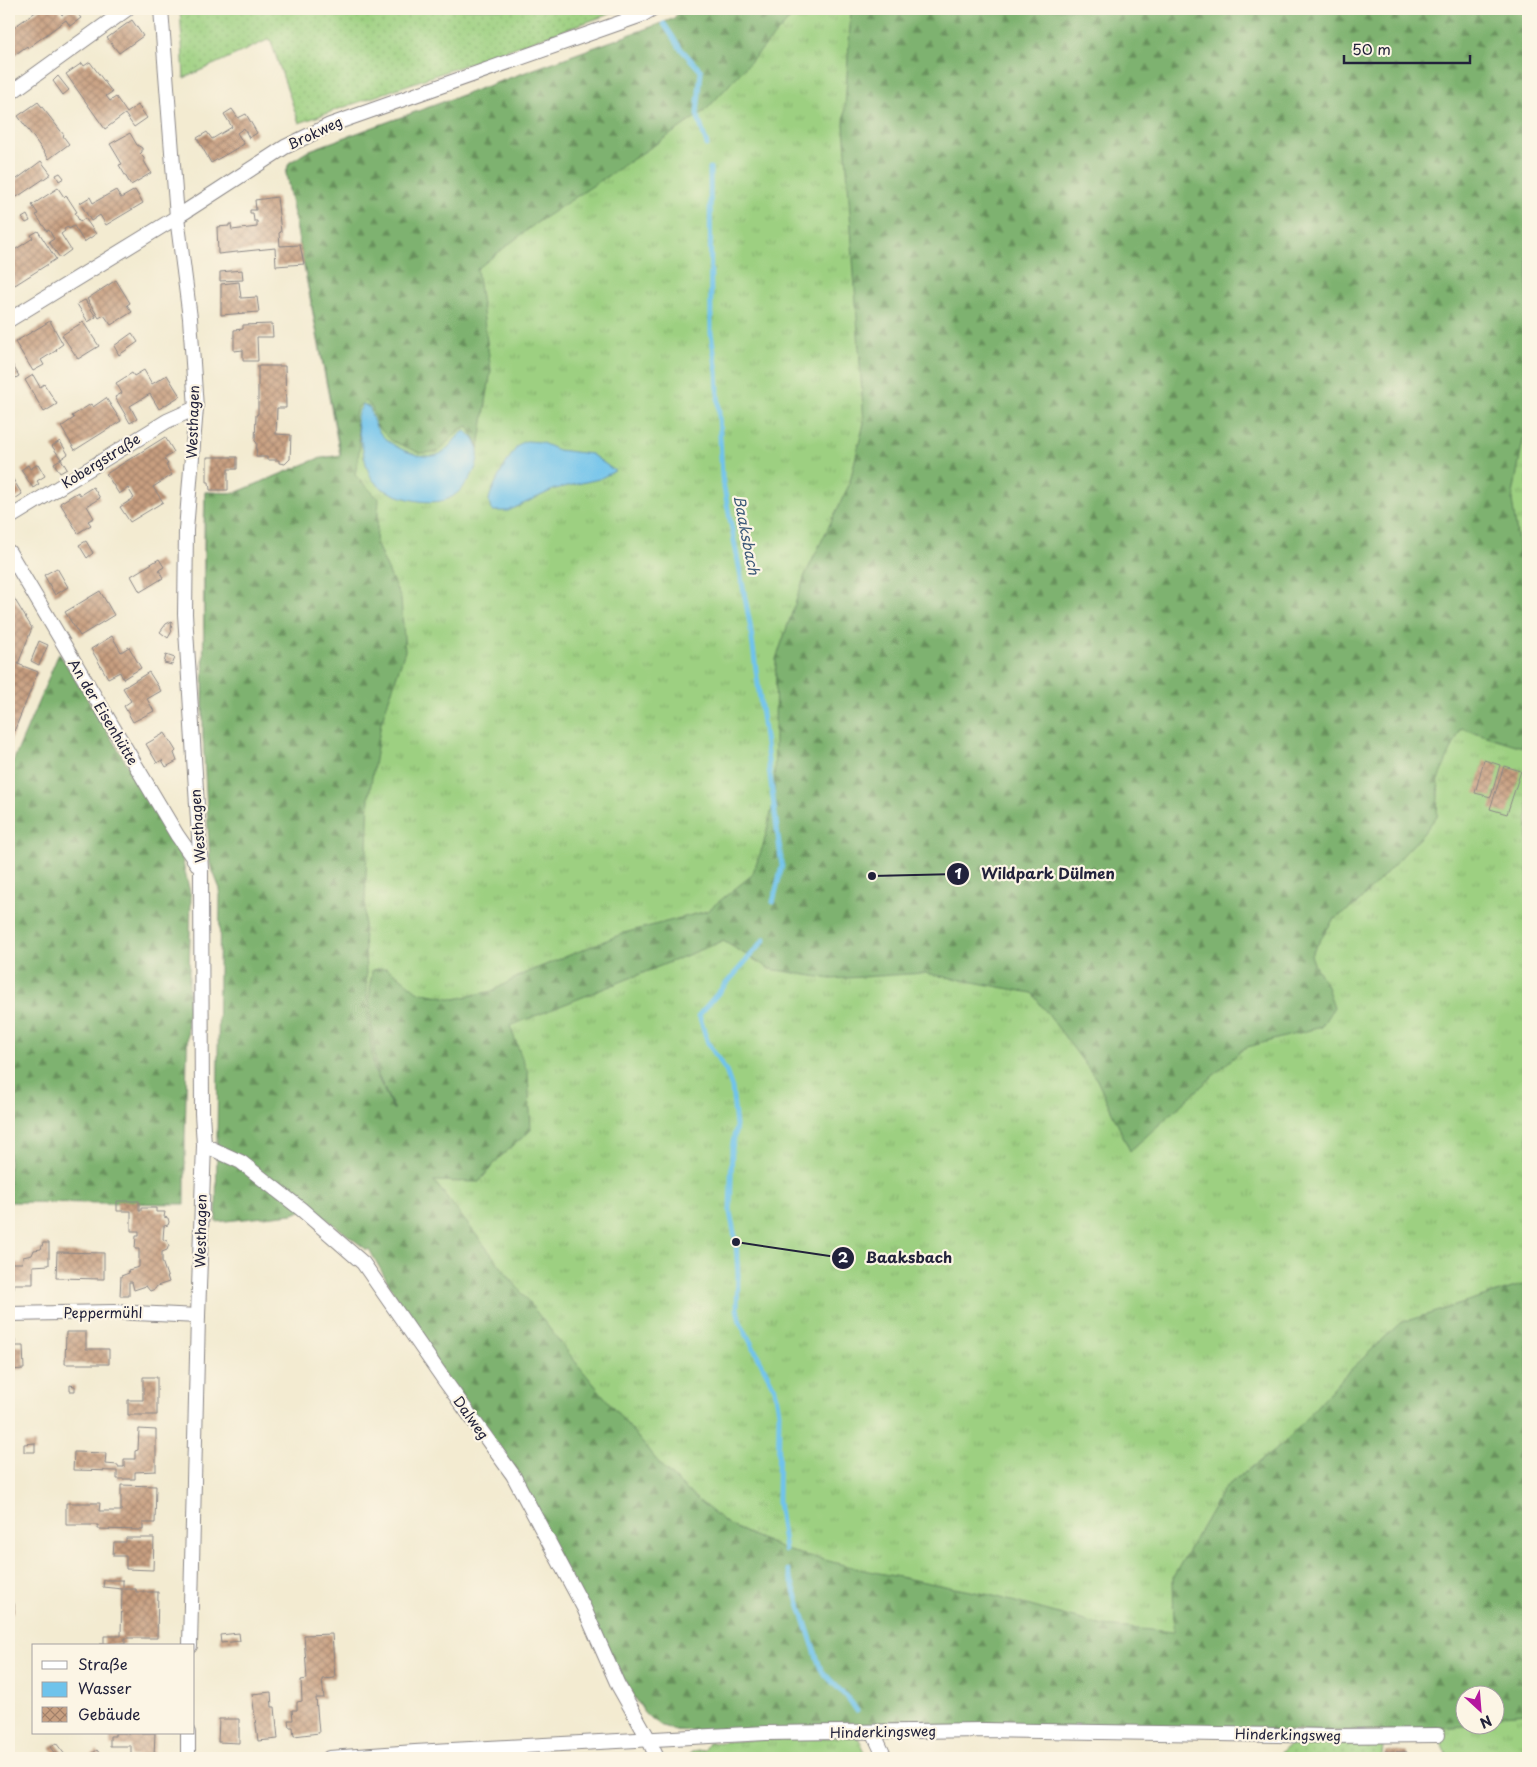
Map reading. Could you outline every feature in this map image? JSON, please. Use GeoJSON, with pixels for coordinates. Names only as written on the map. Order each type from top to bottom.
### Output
{"type":"FeatureCollection","features":[{"type":"Feature","properties":{"kind":"street"},"geometry":{"type":"LineString","coordinates":[[9,94],[127,9]]}},
{"type":"Feature","properties":{"kind":"street","name":"Westhagen"},"geometry":{"type":"LineString","coordinates":[[161,9],[177,217],[190,318],[196,408],[186,530],[184,614],[201,869],[202,1103],[204,1145],[190,1644]]}},
{"type":"Feature","properties":{"kind":"street","name":"Brokweg"},"geometry":{"type":"LineString","coordinates":[[9,320],[177,217],[286,147],[330,125],[642,15],[652,9]]}},
{"type":"Feature","properties":{"kind":"street","name":"Kobergstraße"},"geometry":{"type":"LineString","coordinates":[[9,518],[167,421],[196,408]]}},
{"type":"Feature","properties":{"kind":"street","name":"An der Eisenhütte"},"geometry":{"type":"LineString","coordinates":[[9,552],[177,835],[201,869]]}},
{"type":"Feature","properties":{"kind":"street","name":"Dalweg"},"geometry":{"type":"LineString","coordinates":[[204,1145],[241,1162],[363,1263],[445,1381],[514,1475],[584,1608],[618,1685],[657,1758]]}},
{"type":"Feature","properties":{"kind":"street","name":"Peppermühl"},"geometry":{"type":"LineString","coordinates":[[9,1314],[114,1312],[198,1316]]}},
{"type":"Feature","properties":{"kind":"street","name":"Hinderkingsweg"},"geometry":{"type":"LineString","coordinates":[[329,1758],[648,1738],[766,1733],[984,1730],[1330,1736],[1438,1735]]}},
{"type":"Feature","properties":{"kind":"street"},"geometry":{"type":"LineString","coordinates":[[874,1732],[885,1758]]}},
{"type":"Feature","properties":{"kind":"street"},"geometry":{"type":"LineString","coordinates":[[188,1734],[188,1758]]}},
{"type":"Feature","properties":{"kind":"green space"},"geometry":{"type":"Polygon","coordinates":[[[180,9],[624,9],[299,123],[270,39],[184,78],[180,9]]]}},
{"type":"Feature","properties":{"kind":"green space"},"geometry":{"type":"Polygon","coordinates":[[[682,9],[1528,9],[1528,1758],[1520,1758],[1519,1755],[1511,1758],[1448,1758],[1434,1727],[1408,1731],[675,1730],[658,1723],[644,1712],[205,760],[203,736],[205,492],[235,493],[317,459],[340,455],[286,173],[289,163],[310,150],[673,19],[682,9]]]}},
{"type":"Feature","properties":{"kind":"green space"},"geometry":{"type":"Polygon","coordinates":[[[683,9],[799,9],[706,110],[535,224],[477,269],[491,370],[479,448],[468,426],[459,430],[438,452],[420,453],[392,441],[377,426],[372,408],[366,401],[358,407],[354,417],[360,446],[355,475],[379,499],[376,543],[401,599],[405,651],[381,723],[369,796],[364,931],[368,1016],[374,1070],[394,1110],[376,1071],[369,1000],[372,970],[386,968],[418,992],[455,999],[492,991],[523,974],[624,933],[707,911],[752,875],[763,846],[774,800],[776,659],[805,575],[849,485],[864,423],[844,124],[851,9],[1528,9],[1528,413],[1512,500],[1528,610],[1528,652],[1522,747],[1461,728],[1439,777],[1437,816],[1422,835],[1358,903],[1333,920],[1311,955],[1315,966],[1326,984],[1334,1007],[1321,1027],[1244,1048],[1130,1151],[1097,1080],[1032,993],[924,973],[831,979],[770,969],[723,941],[510,1026],[528,1074],[531,1130],[499,1158],[479,1182],[434,1181],[578,1365],[664,1469],[693,1496],[729,1525],[785,1550],[864,1570],[990,1595],[1103,1626],[1174,1632],[1173,1577],[1224,1488],[1283,1444],[1342,1378],[1400,1323],[1528,1283],[1528,1713],[1504,1715],[1504,1684],[1454,1684],[1454,1727],[1408,1731],[701,1731],[675,1730],[662,1726],[644,1712],[616,1667],[584,1602],[399,1302],[369,1249],[367,1250],[311,1207],[293,1214],[216,1222],[220,889],[210,864],[203,736],[205,492],[235,493],[317,459],[341,455],[286,173],[289,163],[310,150],[673,19],[683,9]]]}},
{"type":"Feature","properties":{"kind":"green space"},"geometry":{"type":"Polygon","coordinates":[[[59,653],[146,795],[182,858],[191,897],[185,1204],[9,1202],[9,771],[59,653]]]}},
{"type":"Feature","properties":{"kind":"green space"},"geometry":{"type":"Polygon","coordinates":[[[858,1737],[868,1758],[685,1758],[692,1752],[704,1750],[708,1743],[858,1737]]]}},
{"type":"Feature","properties":{"kind":"green space"},"geometry":{"type":"Polygon","coordinates":[[[1291,1743],[1383,1745],[1382,1758],[1280,1758],[1280,1753],[1291,1743]]]}},
{"type":"Feature","properties":{"kind":"water"},"geometry":{"type":"Polygon","coordinates":[[[363,404],[370,408],[376,427],[385,438],[399,448],[416,455],[433,456],[440,454],[465,431],[473,438],[477,447],[476,467],[471,477],[456,494],[448,499],[430,502],[397,496],[379,486],[368,471],[357,422],[358,412],[363,404]]]}},
{"type":"Feature","properties":{"kind":"water"},"geometry":{"type":"Polygon","coordinates":[[[527,441],[540,442],[558,450],[591,454],[615,471],[599,479],[555,489],[508,511],[493,511],[489,500],[497,480],[517,448],[521,443],[527,441]]]}},
{"type":"Feature","properties":{"kind":"building"},"geometry":{"type":"Polygon","coordinates":[[[40,9],[58,9],[62,15],[74,9],[81,18],[70,26],[66,20],[28,48],[27,46],[9,59],[9,28],[12,25],[14,27],[40,9]]]}},
{"type":"Feature","properties":{"kind":"building"},"geometry":{"type":"Polygon","coordinates":[[[132,20],[143,36],[119,53],[107,38],[132,20]]]}},
{"type":"Feature","properties":{"kind":"building"},"geometry":{"type":"Polygon","coordinates":[[[90,62],[112,92],[106,96],[110,101],[116,97],[127,113],[138,105],[147,118],[134,127],[125,114],[105,129],[66,74],[82,63],[84,66],[90,62]]]}},
{"type":"Feature","properties":{"kind":"building"},"geometry":{"type":"Polygon","coordinates":[[[58,76],[69,90],[63,95],[53,81],[58,76]]]}},
{"type":"Feature","properties":{"kind":"building"},"geometry":{"type":"Polygon","coordinates":[[[38,102],[69,144],[49,159],[18,116],[38,102]]]}},
{"type":"Feature","properties":{"kind":"building"},"geometry":{"type":"Polygon","coordinates":[[[232,109],[238,118],[246,114],[257,133],[249,138],[244,128],[237,133],[244,144],[211,163],[197,138],[207,132],[212,139],[232,127],[224,114],[232,109]]]}},
{"type":"Feature","properties":{"kind":"building"},"geometry":{"type":"Polygon","coordinates":[[[130,133],[137,145],[142,148],[140,154],[151,173],[131,185],[119,165],[122,164],[110,144],[130,133]]]}},
{"type":"Feature","properties":{"kind":"building"},"geometry":{"type":"Polygon","coordinates":[[[41,161],[51,174],[17,197],[9,185],[41,161]]]}},
{"type":"Feature","properties":{"kind":"building"},"geometry":{"type":"Polygon","coordinates":[[[60,173],[64,178],[59,181],[56,175],[60,173]]]}},
{"type":"Feature","properties":{"kind":"building"},"geometry":{"type":"Polygon","coordinates":[[[58,188],[64,197],[66,195],[77,212],[75,213],[80,222],[85,218],[96,234],[84,242],[74,226],[64,229],[65,231],[61,234],[71,250],[60,258],[49,242],[54,239],[36,215],[38,214],[32,205],[58,188]]]}},
{"type":"Feature","properties":{"kind":"building"},"geometry":{"type":"Polygon","coordinates":[[[116,190],[121,198],[135,190],[143,203],[106,225],[100,215],[91,221],[80,203],[90,197],[93,203],[116,190]]]}},
{"type":"Feature","properties":{"kind":"building"},"geometry":{"type":"Polygon","coordinates":[[[277,197],[281,232],[279,233],[280,246],[300,245],[304,264],[276,266],[275,248],[218,254],[217,227],[229,226],[231,224],[232,230],[257,227],[257,221],[254,221],[253,213],[250,213],[250,210],[256,210],[255,200],[277,197]]]}},
{"type":"Feature","properties":{"kind":"building"},"geometry":{"type":"Polygon","coordinates":[[[27,215],[30,221],[26,223],[22,218],[27,215]]]}},
{"type":"Feature","properties":{"kind":"building"},"geometry":{"type":"Polygon","coordinates":[[[38,231],[56,259],[15,285],[9,275],[9,244],[13,251],[33,238],[31,235],[38,231]]]}},
{"type":"Feature","properties":{"kind":"building"},"geometry":{"type":"Polygon","coordinates":[[[242,270],[243,280],[220,281],[220,272],[242,270]]]}},
{"type":"Feature","properties":{"kind":"building"},"geometry":{"type":"Polygon","coordinates":[[[116,280],[130,303],[127,305],[132,312],[111,325],[104,315],[99,318],[87,299],[116,280]]]}},
{"type":"Feature","properties":{"kind":"building"},"geometry":{"type":"Polygon","coordinates":[[[239,282],[241,298],[257,297],[259,312],[221,315],[221,284],[239,282]]]}},
{"type":"Feature","properties":{"kind":"building"},"geometry":{"type":"Polygon","coordinates":[[[85,300],[96,317],[88,322],[77,304],[85,300]]]}},
{"type":"Feature","properties":{"kind":"building"},"geometry":{"type":"Polygon","coordinates":[[[50,321],[63,344],[41,360],[44,365],[33,371],[15,342],[50,321]]]}},
{"type":"Feature","properties":{"kind":"building"},"geometry":{"type":"Polygon","coordinates":[[[83,322],[99,346],[78,359],[62,335],[83,322]]]}},
{"type":"Feature","properties":{"kind":"building"},"geometry":{"type":"Polygon","coordinates":[[[272,324],[273,337],[257,337],[258,361],[243,361],[243,350],[234,351],[234,330],[243,329],[243,325],[272,324]]]}},
{"type":"Feature","properties":{"kind":"building"},"geometry":{"type":"Polygon","coordinates":[[[132,333],[138,342],[119,355],[114,346],[132,333]]]}},
{"type":"Feature","properties":{"kind":"building"},"geometry":{"type":"Polygon","coordinates":[[[9,359],[19,376],[9,382],[9,359]]]}},
{"type":"Feature","properties":{"kind":"building"},"geometry":{"type":"Polygon","coordinates":[[[258,366],[285,366],[286,408],[277,408],[276,434],[291,435],[290,459],[285,464],[279,463],[279,460],[267,460],[267,457],[256,457],[258,366]]]}},
{"type":"Feature","properties":{"kind":"building"},"geometry":{"type":"Polygon","coordinates":[[[144,370],[152,384],[167,375],[180,396],[159,409],[150,394],[130,406],[137,419],[130,423],[115,397],[122,393],[116,383],[132,373],[134,376],[144,370]]]}},
{"type":"Feature","properties":{"kind":"building"},"geometry":{"type":"Polygon","coordinates":[[[33,375],[40,387],[44,384],[57,404],[44,412],[25,380],[33,375]]]}},
{"type":"Feature","properties":{"kind":"building"},"geometry":{"type":"Polygon","coordinates":[[[106,398],[121,421],[75,450],[61,427],[74,418],[72,416],[91,404],[93,407],[106,398]]]}},
{"type":"Feature","properties":{"kind":"building"},"geometry":{"type":"Polygon","coordinates":[[[165,437],[174,452],[164,459],[172,475],[153,487],[163,502],[130,522],[120,507],[134,498],[128,488],[119,494],[106,474],[165,437]]]}},
{"type":"Feature","properties":{"kind":"building"},"geometry":{"type":"Polygon","coordinates":[[[60,441],[68,454],[61,459],[52,446],[60,441]]]}},
{"type":"Feature","properties":{"kind":"building"},"geometry":{"type":"Polygon","coordinates":[[[207,457],[237,457],[237,469],[228,469],[228,490],[210,490],[209,482],[207,482],[207,457]]]}},
{"type":"Feature","properties":{"kind":"building"},"geometry":{"type":"Polygon","coordinates":[[[61,459],[67,469],[60,473],[54,463],[61,459]]]}},
{"type":"Feature","properties":{"kind":"building"},"geometry":{"type":"Polygon","coordinates":[[[38,464],[45,476],[37,481],[39,484],[33,488],[21,470],[28,465],[30,469],[38,464]]]}},
{"type":"Feature","properties":{"kind":"building"},"geometry":{"type":"Polygon","coordinates":[[[11,476],[22,494],[9,503],[9,477],[11,476]]]}},
{"type":"Feature","properties":{"kind":"building"},"geometry":{"type":"Polygon","coordinates":[[[93,487],[100,498],[87,506],[94,518],[88,521],[91,525],[78,533],[60,503],[78,492],[80,495],[93,487]]]}},
{"type":"Feature","properties":{"kind":"building"},"geometry":{"type":"Polygon","coordinates":[[[86,541],[93,553],[87,558],[79,545],[86,541]]]}},
{"type":"Feature","properties":{"kind":"building"},"geometry":{"type":"Polygon","coordinates":[[[159,559],[164,567],[159,570],[163,578],[140,592],[131,576],[159,559]]]}},
{"type":"Feature","properties":{"kind":"building"},"geometry":{"type":"Polygon","coordinates":[[[57,568],[68,587],[55,595],[44,575],[57,568]]]}},
{"type":"Feature","properties":{"kind":"building"},"geometry":{"type":"Polygon","coordinates":[[[9,590],[32,628],[18,664],[38,672],[9,744],[9,590]]]}},
{"type":"Feature","properties":{"kind":"building"},"geometry":{"type":"Polygon","coordinates":[[[100,591],[114,615],[80,636],[65,612],[100,591]]]}},
{"type":"Feature","properties":{"kind":"building"},"geometry":{"type":"Polygon","coordinates":[[[172,621],[172,631],[168,638],[160,632],[166,624],[172,621]]]}},
{"type":"Feature","properties":{"kind":"building"},"geometry":{"type":"Polygon","coordinates":[[[112,636],[121,652],[129,647],[141,668],[123,679],[120,672],[108,678],[91,649],[112,636]]]}},
{"type":"Feature","properties":{"kind":"building"},"geometry":{"type":"Polygon","coordinates":[[[39,641],[48,645],[39,665],[31,661],[39,641]]]}},
{"type":"Feature","properties":{"kind":"building"},"geometry":{"type":"Polygon","coordinates":[[[166,655],[175,658],[172,665],[164,663],[166,655]]]}},
{"type":"Feature","properties":{"kind":"building"},"geometry":{"type":"Polygon","coordinates":[[[149,672],[161,691],[147,699],[154,711],[133,722],[124,706],[131,701],[123,688],[149,672]]]}},
{"type":"Feature","properties":{"kind":"building"},"geometry":{"type":"Polygon","coordinates":[[[165,733],[176,751],[174,753],[177,761],[166,767],[162,760],[157,763],[146,744],[165,733]]]}},
{"type":"Feature","properties":{"kind":"building"},"geometry":{"type":"Polygon","coordinates":[[[1484,760],[1500,765],[1491,797],[1475,793],[1484,760]]]}},
{"type":"Feature","properties":{"kind":"building"},"geometry":{"type":"Polygon","coordinates":[[[1504,766],[1521,771],[1507,814],[1490,809],[1504,766]]]}},
{"type":"Feature","properties":{"kind":"building"},"geometry":{"type":"Polygon","coordinates":[[[117,1201],[139,1201],[139,1211],[141,1211],[141,1208],[156,1208],[156,1212],[165,1212],[164,1217],[168,1218],[169,1222],[168,1225],[164,1226],[163,1239],[169,1245],[167,1250],[162,1252],[162,1261],[169,1282],[157,1286],[150,1291],[146,1286],[134,1290],[132,1282],[129,1282],[129,1296],[120,1296],[121,1276],[129,1273],[128,1270],[139,1267],[139,1249],[135,1249],[136,1236],[139,1236],[139,1231],[131,1231],[131,1211],[117,1211],[117,1201]]]}},
{"type":"Feature","properties":{"kind":"building"},"geometry":{"type":"Polygon","coordinates":[[[43,1243],[49,1243],[49,1265],[33,1266],[33,1284],[14,1284],[14,1288],[9,1288],[9,1263],[22,1263],[23,1257],[32,1255],[34,1250],[41,1249],[43,1243]]]}},
{"type":"Feature","properties":{"kind":"building"},"geometry":{"type":"Polygon","coordinates":[[[57,1252],[104,1253],[104,1279],[56,1278],[57,1252]]]}},
{"type":"Feature","properties":{"kind":"building"},"geometry":{"type":"Polygon","coordinates":[[[66,1332],[86,1332],[86,1349],[109,1349],[109,1364],[65,1364],[66,1332]]]}},
{"type":"Feature","properties":{"kind":"building"},"geometry":{"type":"Polygon","coordinates":[[[9,1340],[15,1340],[15,1346],[23,1346],[24,1369],[9,1370],[9,1340]]]}},
{"type":"Feature","properties":{"kind":"building"},"geometry":{"type":"Polygon","coordinates":[[[143,1377],[157,1377],[157,1415],[128,1415],[128,1400],[143,1400],[143,1377]]]}},
{"type":"Feature","properties":{"kind":"building"},"geometry":{"type":"Polygon","coordinates":[[[70,1385],[75,1386],[75,1391],[70,1391],[70,1385]]]}},
{"type":"Feature","properties":{"kind":"building"},"geometry":{"type":"Polygon","coordinates":[[[139,1429],[156,1430],[156,1471],[135,1472],[135,1479],[117,1479],[117,1471],[73,1470],[74,1452],[106,1453],[105,1464],[124,1467],[124,1459],[135,1459],[135,1451],[138,1450],[139,1429]]]}},
{"type":"Feature","properties":{"kind":"building"},"geometry":{"type":"Polygon","coordinates":[[[35,1443],[35,1452],[24,1452],[24,1444],[35,1443]]]}},
{"type":"Feature","properties":{"kind":"building"},"geometry":{"type":"Polygon","coordinates":[[[121,1485],[156,1486],[155,1523],[143,1523],[143,1530],[98,1529],[98,1525],[66,1525],[66,1503],[100,1503],[99,1511],[121,1511],[121,1485]]]}},
{"type":"Feature","properties":{"kind":"building"},"geometry":{"type":"Polygon","coordinates":[[[126,1538],[154,1538],[153,1570],[126,1569],[126,1556],[113,1556],[114,1542],[126,1542],[126,1538]]]}},
{"type":"Feature","properties":{"kind":"building"},"geometry":{"type":"Polygon","coordinates":[[[104,1580],[123,1580],[123,1589],[136,1589],[136,1592],[158,1592],[157,1638],[125,1638],[125,1644],[104,1644],[104,1636],[121,1636],[122,1589],[103,1587],[104,1580]]]}},
{"type":"Feature","properties":{"kind":"building"},"geometry":{"type":"Polygon","coordinates":[[[9,1603],[14,1603],[14,1613],[9,1612],[9,1603]]]}},
{"type":"Feature","properties":{"kind":"building"},"geometry":{"type":"Polygon","coordinates":[[[239,1633],[240,1641],[221,1643],[220,1635],[239,1633]]]}},
{"type":"Feature","properties":{"kind":"building"},"geometry":{"type":"Polygon","coordinates":[[[332,1634],[335,1678],[322,1679],[324,1698],[316,1698],[319,1733],[294,1736],[293,1727],[289,1727],[288,1720],[293,1720],[292,1710],[297,1710],[297,1702],[302,1701],[301,1680],[307,1679],[304,1635],[332,1634]]]}},
{"type":"Feature","properties":{"kind":"building"},"geometry":{"type":"Polygon","coordinates":[[[271,1692],[272,1707],[275,1707],[278,1739],[258,1741],[252,1694],[271,1692]]]}},
{"type":"Feature","properties":{"kind":"building"},"geometry":{"type":"Polygon","coordinates":[[[219,1719],[239,1719],[239,1743],[218,1742],[219,1719]]]}},
{"type":"Feature","properties":{"kind":"building"},"geometry":{"type":"Polygon","coordinates":[[[115,1734],[155,1734],[154,1756],[131,1756],[131,1746],[110,1746],[110,1736],[115,1736],[115,1734]]]}},
{"type":"Feature","properties":{"kind":"building"},"geometry":{"type":"Polygon","coordinates":[[[56,1743],[66,1756],[63,1758],[58,1758],[50,1747],[56,1743]]]}},
{"type":"Feature","properties":{"kind":"building"},"geometry":{"type":"Polygon","coordinates":[[[97,1750],[103,1758],[86,1758],[97,1750]]]}},
{"type":"Feature","properties":{"kind":"building"},"geometry":{"type":"Polygon","coordinates":[[[1385,1751],[1407,1752],[1407,1758],[1385,1758],[1385,1751]]]}},
{"type":"Feature","properties":{"kind":"building"},"geometry":{"type":"Polygon","coordinates":[[[1246,1756],[1264,1757],[1246,1758],[1246,1756]]]}},
{"type":"Feature","properties":{"kind":"waterway","name":"Baaksbach"},"geometry":{"type":"LineString","coordinates":[[664,24],[680,48],[701,71],[697,114],[707,145]]}},
{"type":"Feature","properties":{"kind":"waterway","name":"Baaksbach"},"geometry":{"type":"LineString","coordinates":[[710,168],[711,333],[717,372],[722,477],[750,624],[782,866],[773,902]]}},
{"type":"Feature","properties":{"kind":"waterway","name":"Baaksbach"},"geometry":{"type":"LineString","coordinates":[[765,939],[699,1015],[708,1043],[726,1071],[732,1088],[736,1126],[732,1148],[730,1212],[736,1242],[737,1308],[740,1322],[775,1389],[779,1412],[778,1502],[785,1550]]}},
{"type":"Feature","properties":{"kind":"waterway","name":"Baaksbach"},"geometry":{"type":"LineString","coordinates":[[788,1570],[821,1670],[857,1711]]}},
{"type":"Feature","properties":{"kind":"place","name":"Wildpark Dülmen"},"geometry":{"type":"Point","coordinates":[872,876]}},
{"type":"Feature","properties":{"kind":"place","name":"Baaksbach"},"geometry":{"type":"Point","coordinates":[736,1242]}}]}
